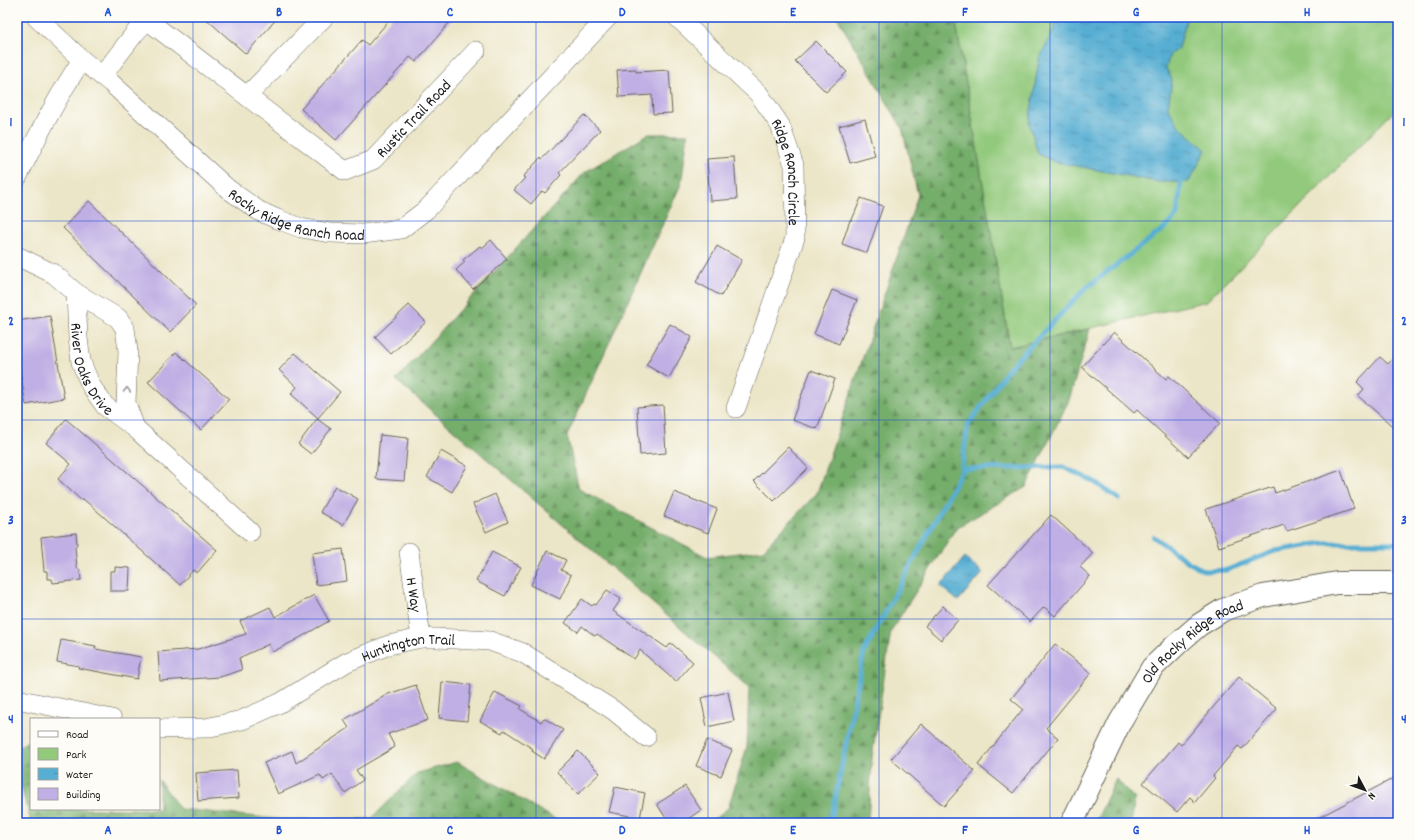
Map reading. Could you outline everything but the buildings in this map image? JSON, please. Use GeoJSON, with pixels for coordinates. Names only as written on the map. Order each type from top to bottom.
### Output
{"type":"FeatureCollection","features":[{"type":"Feature","properties":{"kind":"street","name":"Rocky Ridge Ranch Road"},"geometry":{"type":"LineString","coordinates":[[36,17],[82,60],[102,76],[228,189],[259,211],[301,228],[330,233],[364,234],[401,229],[427,209],[608,17]]}},
{"type":"Feature","properties":{"kind":"street"},"geometry":{"type":"LineString","coordinates":[[247,96],[324,17]]}},
{"type":"Feature","properties":{"kind":"street","name":"Ridge Ranch Circle"},"geometry":{"type":"LineString","coordinates":[[677,17],[759,94],[780,125],[794,164],[795,238],[736,408]]}},
{"type":"Feature","properties":{"kind":"street"},"geometry":{"type":"LineString","coordinates":[[102,76],[134,33],[148,18]]}},
{"type":"Feature","properties":{"kind":"street","name":"Rustic Trail Road"},"geometry":{"type":"LineString","coordinates":[[148,18],[345,171],[373,160],[476,52]]}},
{"type":"Feature","properties":{"kind":"street"},"geometry":{"type":"LineString","coordinates":[[17,178],[46,121],[82,60]]}},
{"type":"Feature","properties":{"kind":"street","name":"River Oaks Drive"},"geometry":{"type":"LineString","coordinates":[[17,256],[54,274],[76,293],[118,318],[125,328],[128,351],[126,403],[135,428]]}},
{"type":"Feature","properties":{"kind":"street","name":"River Oaks Drive"},"geometry":{"type":"LineString","coordinates":[[76,293],[78,338],[81,362],[91,386],[105,406],[135,428],[250,532]]}},
{"type":"Feature","properties":{"kind":"street","name":"H Way"},"geometry":{"type":"LineString","coordinates":[[409,552],[421,638]]}},
{"type":"Feature","properties":{"kind":"street","name":"Old Rocky Ridge Road"},"geometry":{"type":"LineString","coordinates":[[1072,823],[1120,722],[1152,668],[1199,625],[1223,610],[1263,596],[1337,583],[1398,582]]}},
{"type":"Feature","properties":{"kind":"street","name":"Huntington Trail"},"geometry":{"type":"LineString","coordinates":[[160,729],[206,728],[242,720],[280,704],[347,662],[389,645],[421,638],[490,641],[523,653],[612,710],[646,737]]}},
{"type":"Feature","properties":{"kind":"street"},"geometry":{"type":"LineString","coordinates":[[17,699],[107,718]]}},
{"type":"Feature","properties":{"kind":"green space"},"geometry":{"type":"Polygon","coordinates":[[[837,17],[955,17],[1010,347],[1090,329],[1069,400],[1026,487],[956,528],[891,631],[872,757],[868,823],[709,823],[728,808],[747,747],[749,687],[396,380],[585,172],[648,134],[688,134],[681,184],[567,436],[579,489],[707,557],[763,550],[817,493],[918,195],[902,128],[837,17]]]}},
{"type":"Feature","properties":{"kind":"green space"},"geometry":{"type":"Polygon","coordinates":[[[955,17],[1398,17],[1398,107],[1207,301],[1010,347],[955,17]]]}},
{"type":"Feature","properties":{"kind":"green space"},"geometry":{"type":"Polygon","coordinates":[[[30,740],[30,810],[160,810],[160,781],[180,809],[277,819],[371,819],[417,773],[457,762],[562,823],[31,823],[17,771],[17,748],[30,740]]]}},
{"type":"Feature","properties":{"kind":"green space"},"geometry":{"type":"Polygon","coordinates":[[[1116,779],[1135,799],[1131,823],[1095,823],[1116,779]]]}},
{"type":"Feature","properties":{"kind":"water"},"geometry":{"type":"Polygon","coordinates":[[[1053,17],[1184,17],[1186,21],[1179,48],[1170,54],[1166,68],[1172,80],[1168,108],[1179,126],[1206,150],[1189,182],[1158,182],[1055,162],[1038,154],[1029,123],[1039,59],[1054,29],[1053,17]]]}},
{"type":"Feature","properties":{"kind":"water"},"geometry":{"type":"Polygon","coordinates":[[[965,557],[983,573],[958,601],[940,586],[965,557]]]}},
{"type":"Feature","properties":{"kind":"waterway"},"geometry":{"type":"LineString","coordinates":[[828,823],[833,810],[864,652],[961,472],[968,425],[1009,368],[1086,288],[1166,227],[1177,215],[1181,182]]}},
{"type":"Feature","properties":{"kind":"waterway"},"geometry":{"type":"LineString","coordinates":[[962,469],[1063,467],[1093,481],[1119,499]]}},
{"type":"Feature","properties":{"kind":"waterway"},"geometry":{"type":"LineString","coordinates":[[1154,537],[1188,562],[1205,571],[1227,570],[1275,551],[1323,543],[1398,543]]}}]}
